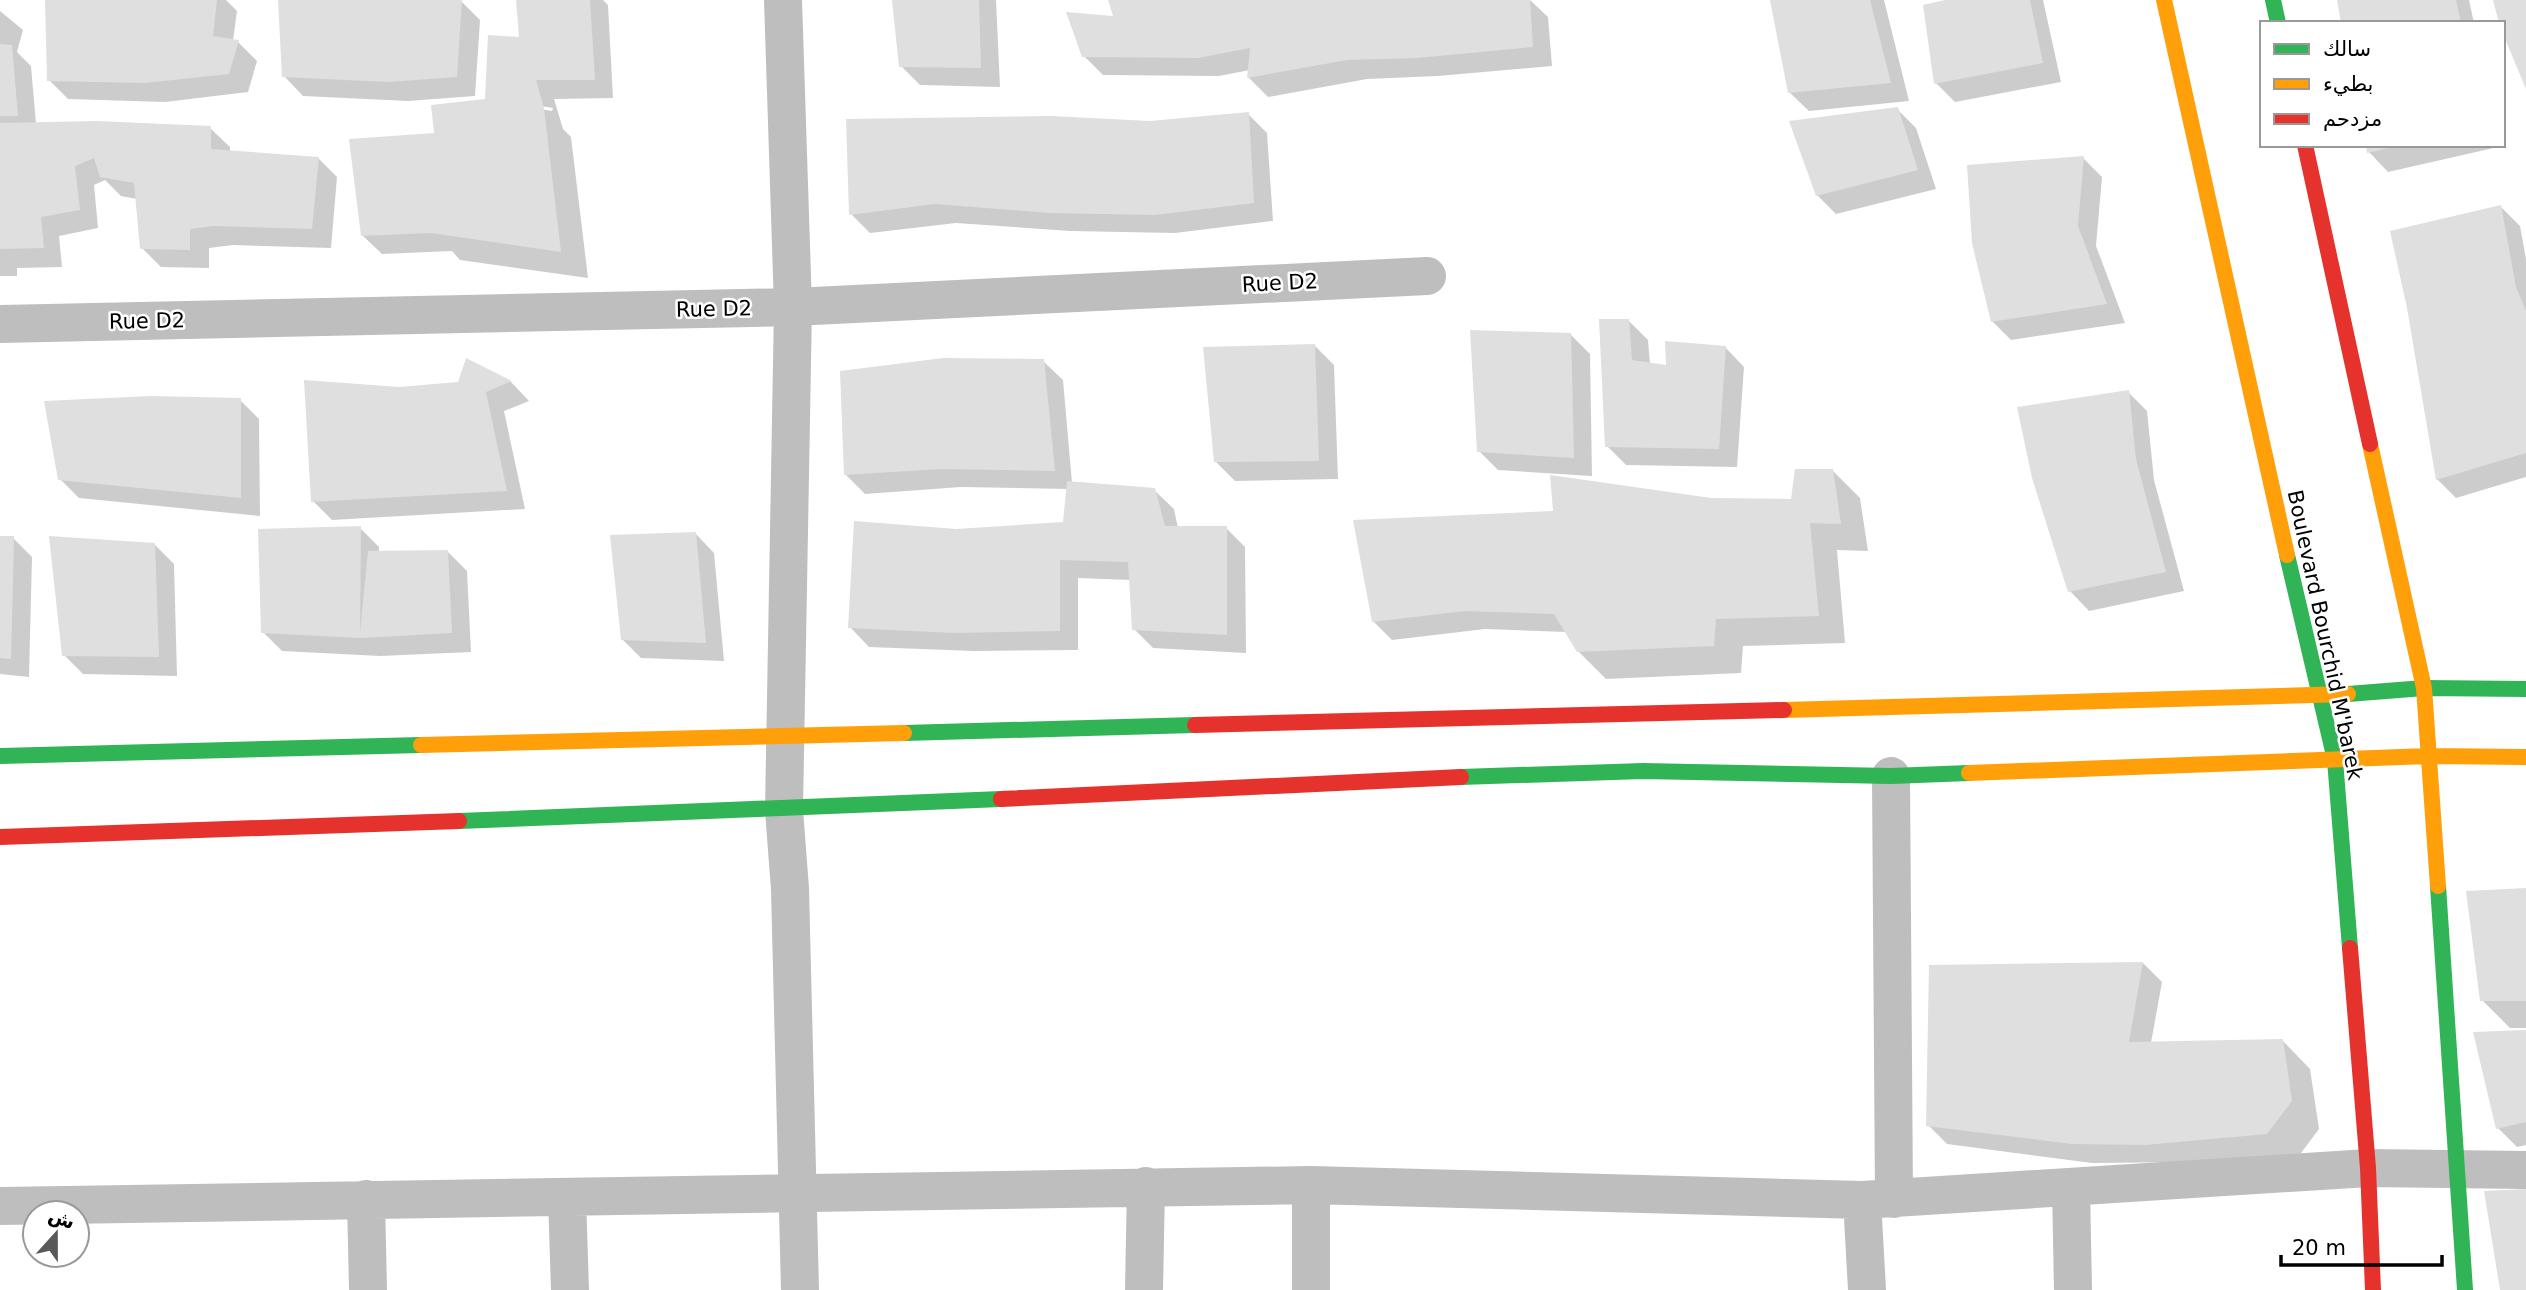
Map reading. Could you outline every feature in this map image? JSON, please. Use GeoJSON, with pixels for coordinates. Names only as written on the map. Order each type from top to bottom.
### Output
{"type":"FeatureCollection","features":[{"type":"Feature","properties":{"kind":"main road","name":"Boulevard Bourchid M'barek"},"geometry":{"type":"LineString","coordinates":[[2164,0],[2318,696],[2335,760],[2368,1168],[2372,1290]]}},
{"type":"Feature","properties":{"kind":"main road"},"geometry":{"type":"LineString","coordinates":[[2273,0],[2278,21]]}},
{"type":"Feature","properties":{"kind":"main road"},"geometry":{"type":"LineString","coordinates":[[2305,147],[2424,688],[2459,1170],[2465,1290]]}},
{"type":"Feature","properties":{"kind":"main road"},"geometry":{"type":"LineString","coordinates":[[0,756],[2318,696],[2424,688],[2526,689]]}},
{"type":"Feature","properties":{"kind":"main road"},"geometry":{"type":"LineString","coordinates":[[0,837],[784,810],[1515,774],[1643,771],[1891,776],[2428,756],[2526,757]]}},
{"type":"Feature","properties":{"kind":"street"},"geometry":{"type":"LineString","coordinates":[[783,0],[793,307],[783,737],[784,810],[790,890],[800,1290]]}},
{"type":"Feature","properties":{"kind":"street","name":"Rue D2"},"geometry":{"type":"LineString","coordinates":[[0,324],[793,307],[1427,276]]}},
{"type":"Feature","properties":{"kind":"street"},"geometry":{"type":"LineString","coordinates":[[1867,1290],[1878,1199],[1891,776]]}},
{"type":"Feature","properties":{"kind":"street"},"geometry":{"type":"LineString","coordinates":[[0,1206],[1311,1185],[1878,1199],[2368,1168],[2526,1170]]}},
{"type":"Feature","properties":{"kind":"street"},"geometry":{"type":"LineString","coordinates":[[1311,1185],[1311,1290]]}},
{"type":"Feature","properties":{"kind":"street"},"geometry":{"type":"LineString","coordinates":[[1144,1290],[1146,1186]]}},
{"type":"Feature","properties":{"kind":"street"},"geometry":{"type":"LineString","coordinates":[[2071,1188],[2073,1290]]}},
{"type":"Feature","properties":{"kind":"street"},"geometry":{"type":"LineString","coordinates":[[567,1197],[570,1290]]}},
{"type":"Feature","properties":{"kind":"street"},"geometry":{"type":"LineString","coordinates":[[366,1199],[368,1290]]}},
{"type":"Feature","properties":{"kind":"building"},"geometry":{"type":"Polygon","coordinates":[[[45,0],[217,0],[213,36],[239,40],[229,74],[145,83],[47,81],[45,0]]]}},
{"type":"Feature","properties":{"kind":"building"},"geometry":{"type":"Polygon","coordinates":[[[278,0],[462,0],[457,77],[388,82],[282,77],[278,0]]]}},
{"type":"Feature","properties":{"kind":"building"},"geometry":{"type":"Polygon","coordinates":[[[516,0],[590,0],[595,80],[536,80],[544,108],[561,252],[431,233],[361,236],[349,139],[434,133],[431,105],[485,99],[488,35],[519,37],[516,0]]]}},
{"type":"Feature","properties":{"kind":"building"},"geometry":{"type":"Polygon","coordinates":[[[892,0],[979,0],[981,68],[899,67],[892,0]]]}},
{"type":"Feature","properties":{"kind":"building"},"geometry":{"type":"Polygon","coordinates":[[[1108,0],[1530,0],[1533,47],[1417,58],[1347,60],[1247,78],[1250,48],[1198,58],[1082,57],[1066,12],[1113,16],[1108,0]]]}},
{"type":"Feature","properties":{"kind":"building"},"geometry":{"type":"Polygon","coordinates":[[[1770,0],[1870,0],[1891,83],[1788,93],[1770,0]]]}},
{"type":"Feature","properties":{"kind":"building"},"geometry":{"type":"Polygon","coordinates":[[[1945,0],[2030,0],[2043,63],[1934,84],[1923,5],[1945,0]]]}},
{"type":"Feature","properties":{"kind":"building"},"geometry":{"type":"Polygon","coordinates":[[[2337,0],[2456,0],[2461,21],[2341,21],[2337,0]]]}},
{"type":"Feature","properties":{"kind":"building"},"geometry":{"type":"Polygon","coordinates":[[[2493,0],[2526,0],[2526,89],[2505,39],[2505,21],[2498,21],[2493,0]]]}},
{"type":"Feature","properties":{"kind":"building"},"geometry":{"type":"Polygon","coordinates":[[[0,44],[12,45],[18,116],[0,116],[0,44]]]}},
{"type":"Feature","properties":{"kind":"building"},"geometry":{"type":"Polygon","coordinates":[[[1898,107],[1918,170],[1816,196],[1789,121],[1898,107]]]}},
{"type":"Feature","properties":{"kind":"building"},"geometry":{"type":"Polygon","coordinates":[[[1249,112],[1254,203],[1155,215],[1050,213],[935,204],[849,215],[846,119],[1051,116],[1150,121],[1249,112]]]}},
{"type":"Feature","properties":{"kind":"building"},"geometry":{"type":"Polygon","coordinates":[[[97,121],[211,126],[211,149],[319,157],[312,229],[213,226],[190,229],[190,250],[140,249],[134,183],[100,177],[94,158],[75,166],[80,210],[41,217],[44,248],[0,249],[0,123],[97,121]]]}},
{"type":"Feature","properties":{"kind":"building"},"geometry":{"type":"Polygon","coordinates":[[[2366,147],[2394,147],[2367,153],[2366,147]]]}},
{"type":"Feature","properties":{"kind":"building"},"geometry":{"type":"Polygon","coordinates":[[[2084,156],[2078,226],[2107,304],[1991,322],[1972,243],[1967,165],[2084,156]]]}},
{"type":"Feature","properties":{"kind":"building"},"geometry":{"type":"Polygon","coordinates":[[[2501,205],[2516,287],[2526,311],[2526,453],[2436,480],[2407,308],[2390,231],[2501,205]]]}},
{"type":"Feature","properties":{"kind":"building"},"geometry":{"type":"Polygon","coordinates":[[[1599,319],[1629,319],[1632,360],[1666,365],[1665,341],[1726,346],[1719,449],[1605,447],[1599,319]]]}},
{"type":"Feature","properties":{"kind":"building"},"geometry":{"type":"Polygon","coordinates":[[[1470,330],[1571,333],[1574,458],[1477,452],[1470,330]]]}},
{"type":"Feature","properties":{"kind":"building"},"geometry":{"type":"Polygon","coordinates":[[[1315,344],[1319,461],[1214,462],[1203,347],[1315,344]]]}},
{"type":"Feature","properties":{"kind":"building"},"geometry":{"type":"Polygon","coordinates":[[[466,358],[512,381],[486,392],[507,491],[311,502],[304,380],[399,387],[458,382],[466,358]]]}},
{"type":"Feature","properties":{"kind":"building"},"geometry":{"type":"Polygon","coordinates":[[[943,358],[1044,359],[1055,471],[941,469],[844,475],[840,371],[943,358]]]}},
{"type":"Feature","properties":{"kind":"building"},"geometry":{"type":"Polygon","coordinates":[[[2129,390],[2136,459],[2166,572],[2068,592],[2032,478],[2017,407],[2129,390]]]}},
{"type":"Feature","properties":{"kind":"building"},"geometry":{"type":"Polygon","coordinates":[[[151,396],[241,398],[241,498],[58,480],[44,401],[151,396]]]}},
{"type":"Feature","properties":{"kind":"building"},"geometry":{"type":"Polygon","coordinates":[[[1795,469],[1833,469],[1841,524],[1810,523],[1819,616],[1716,619],[1714,646],[1577,652],[1554,614],[1465,611],[1372,622],[1353,520],[1553,511],[1550,475],[1711,498],[1791,499],[1795,469]]]}},
{"type":"Feature","properties":{"kind":"building"},"geometry":{"type":"Polygon","coordinates":[[[1067,481],[1155,488],[1165,526],[1227,526],[1227,635],[1132,630],[1128,562],[1060,560],[1060,631],[954,633],[848,628],[854,521],[956,529],[1063,522],[1067,481]]]}},
{"type":"Feature","properties":{"kind":"building"},"geometry":{"type":"Polygon","coordinates":[[[361,526],[360,632],[368,551],[448,550],[452,633],[360,638],[261,633],[258,529],[361,526]]]}},
{"type":"Feature","properties":{"kind":"building"},"geometry":{"type":"Polygon","coordinates":[[[696,532],[706,643],[621,640],[610,535],[696,532]]]}},
{"type":"Feature","properties":{"kind":"building"},"geometry":{"type":"Polygon","coordinates":[[[0,536],[14,536],[11,659],[0,658],[0,536]]]}},
{"type":"Feature","properties":{"kind":"building"},"geometry":{"type":"Polygon","coordinates":[[[49,536],[155,543],[159,657],[62,656],[49,536]]]}},
{"type":"Feature","properties":{"kind":"building"},"geometry":{"type":"Polygon","coordinates":[[[2526,888],[2526,1001],[2480,1001],[2466,891],[2526,888]]]}},
{"type":"Feature","properties":{"kind":"building"},"geometry":{"type":"Polygon","coordinates":[[[2143,962],[2129,1042],[2283,1039],[2292,1101],[2267,1134],[2145,1145],[2072,1144],[1926,1126],[1929,965],[2143,962]]]}},
{"type":"Feature","properties":{"kind":"building"},"geometry":{"type":"Polygon","coordinates":[[[2526,1030],[2526,1122],[2496,1129],[2473,1032],[2526,1030]]]}},
{"type":"Feature","properties":{"kind":"building"},"geometry":{"type":"Polygon","coordinates":[[[2526,1189],[2526,1290],[2500,1290],[2484,1191],[2526,1189]]]}},
{"type":"Feature","properties":{"kind":"traffic: fast"},"geometry":{"type":"LineString","coordinates":[[2273,0],[2278,21]]}},
{"type":"Feature","properties":{"kind":"traffic: fast"},"geometry":{"type":"LineString","coordinates":[[2287,555],[2335,760],[2350,948]]}},
{"type":"Feature","properties":{"kind":"traffic: fast"},"geometry":{"type":"LineString","coordinates":[[2348,694],[2424,688],[2526,689]]}},
{"type":"Feature","properties":{"kind":"traffic: fast"},"geometry":{"type":"LineString","coordinates":[[904,733],[1195,725]]}},
{"type":"Feature","properties":{"kind":"traffic: fast"},"geometry":{"type":"LineString","coordinates":[[0,756],[421,745]]}},
{"type":"Feature","properties":{"kind":"traffic: fast"},"geometry":{"type":"LineString","coordinates":[[1461,777],[1643,771],[1891,776],[1969,773]]}},
{"type":"Feature","properties":{"kind":"traffic: fast"},"geometry":{"type":"LineString","coordinates":[[459,821],[1001,799]]}},
{"type":"Feature","properties":{"kind":"traffic: fast"},"geometry":{"type":"LineString","coordinates":[[2438,886],[2465,1290]]}},
{"type":"Feature","properties":{"kind":"traffic: slow"},"geometry":{"type":"LineString","coordinates":[[2164,0],[2287,555]]}},
{"type":"Feature","properties":{"kind":"traffic: slow"},"geometry":{"type":"LineString","coordinates":[[2370,444],[2424,688],[2438,886]]}},
{"type":"Feature","properties":{"kind":"traffic: slow"},"geometry":{"type":"LineString","coordinates":[[1784,710],[2348,694]]}},
{"type":"Feature","properties":{"kind":"traffic: slow"},"geometry":{"type":"LineString","coordinates":[[421,745],[904,733]]}},
{"type":"Feature","properties":{"kind":"traffic: slow"},"geometry":{"type":"LineString","coordinates":[[1969,773],[2428,756],[2526,757]]}},
{"type":"Feature","properties":{"kind":"traffic: jam"},"geometry":{"type":"LineString","coordinates":[[2305,147],[2370,444]]}},
{"type":"Feature","properties":{"kind":"traffic: jam"},"geometry":{"type":"LineString","coordinates":[[1195,725],[1784,710]]}},
{"type":"Feature","properties":{"kind":"traffic: jam"},"geometry":{"type":"LineString","coordinates":[[1001,799],[1461,777]]}},
{"type":"Feature","properties":{"kind":"traffic: jam"},"geometry":{"type":"LineString","coordinates":[[0,837],[459,821]]}},
{"type":"Feature","properties":{"kind":"traffic: jam"},"geometry":{"type":"LineString","coordinates":[[2350,948],[2368,1168],[2373,1290]]}}]}
